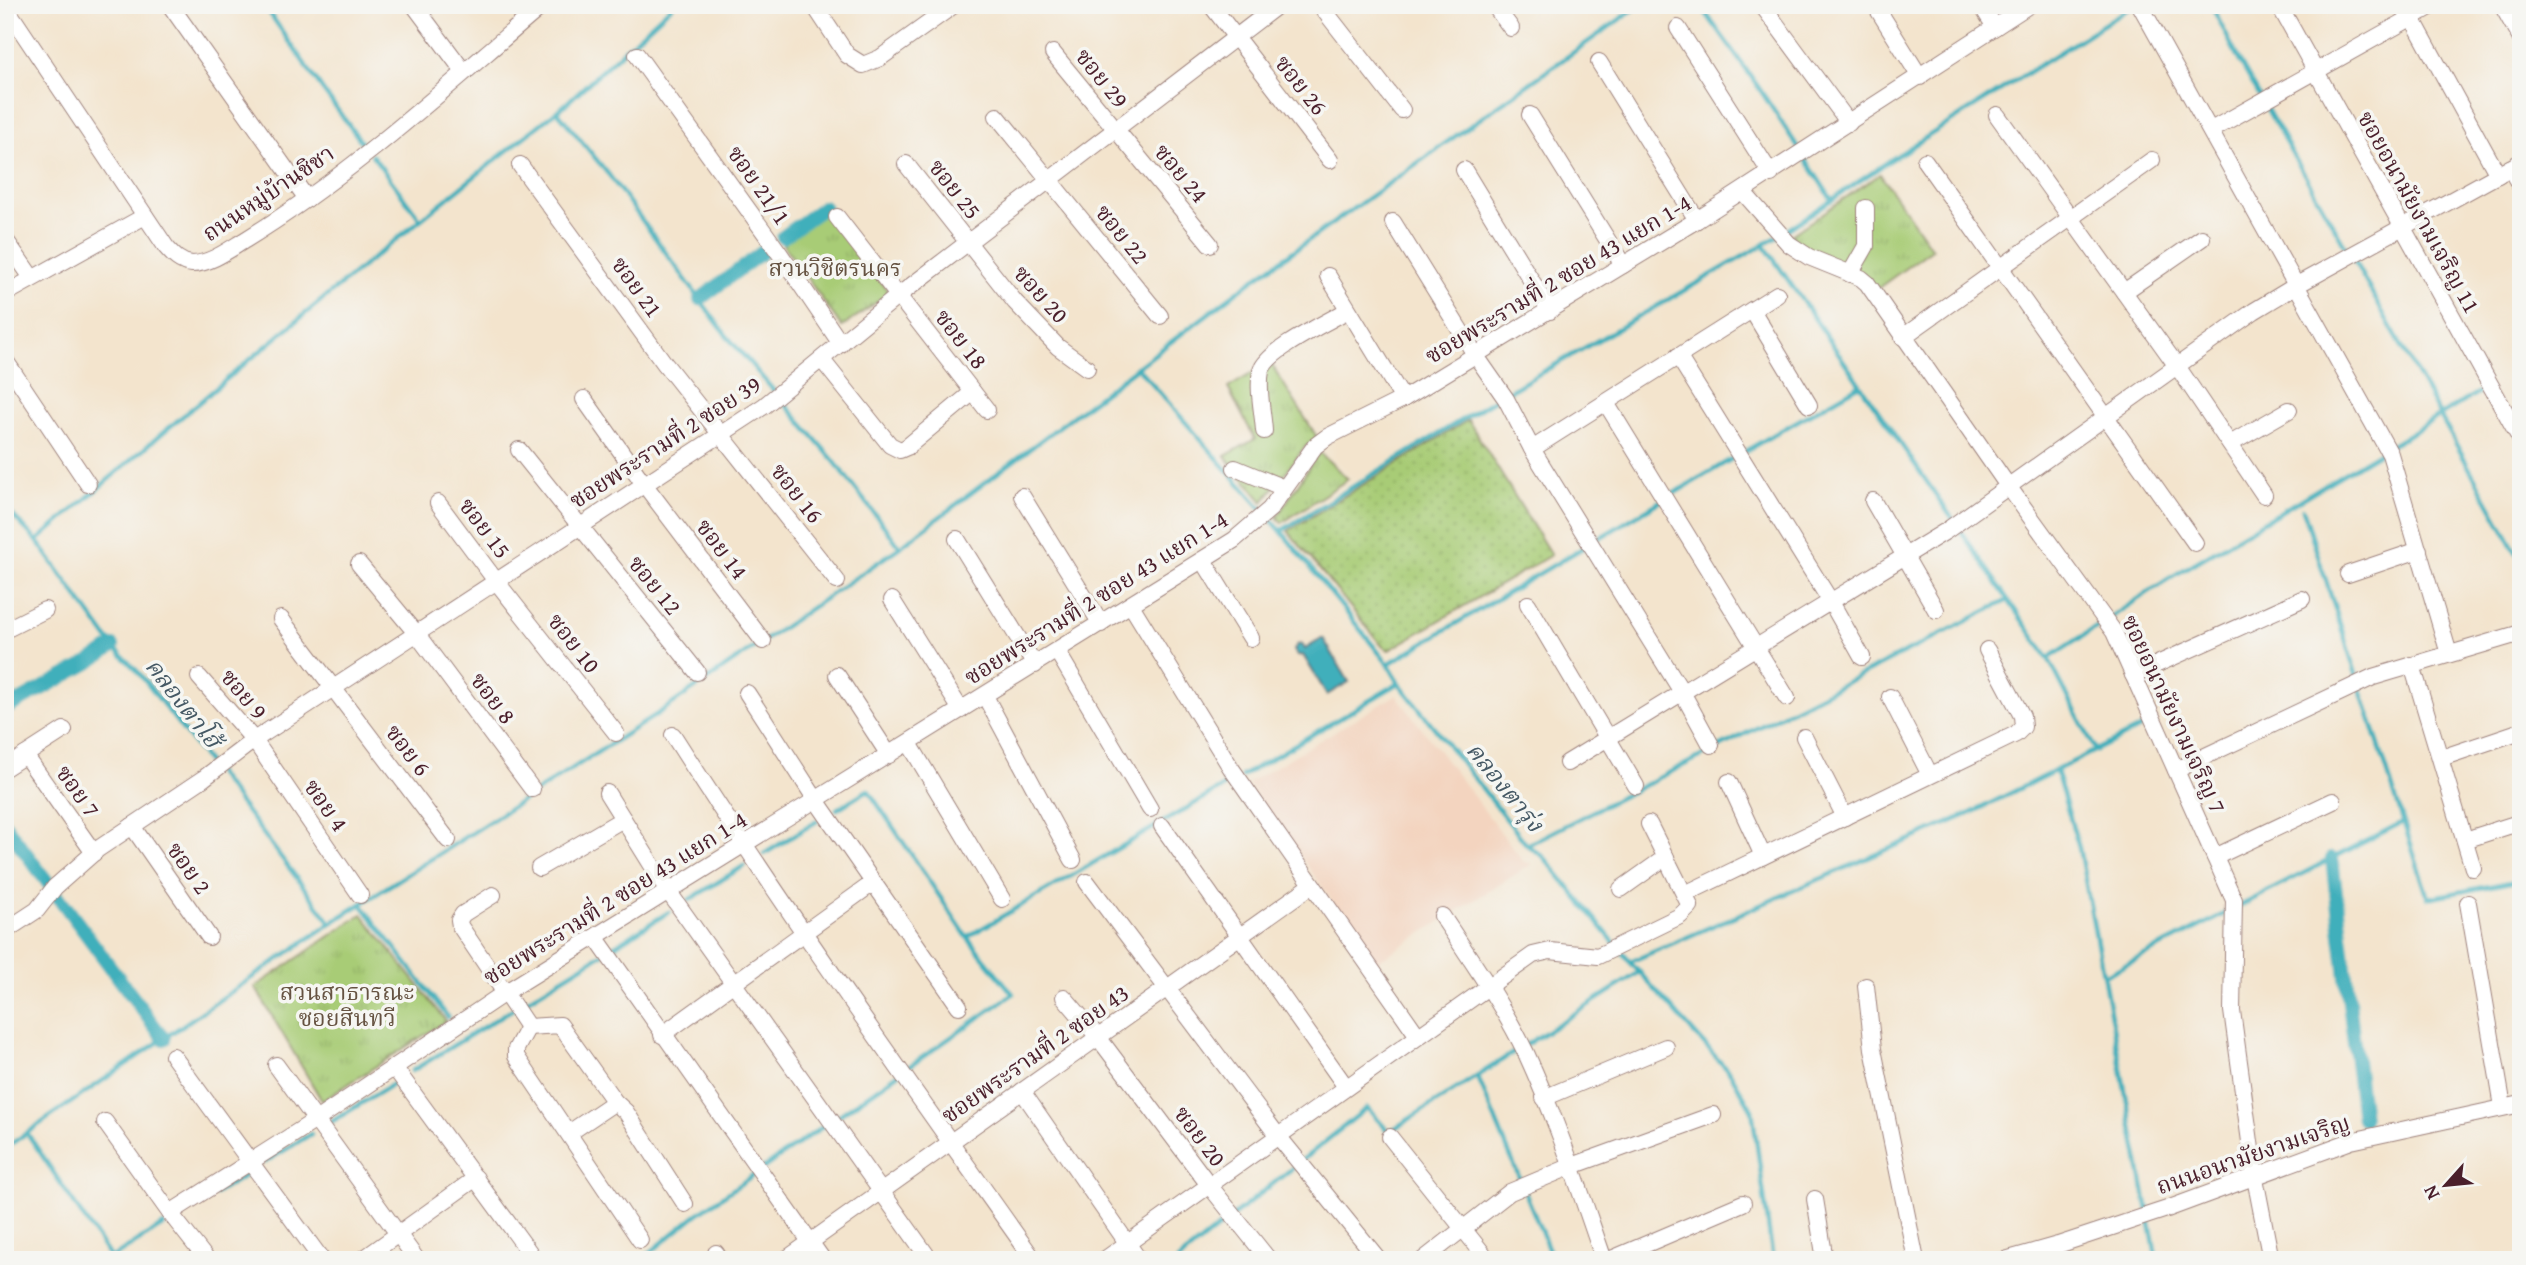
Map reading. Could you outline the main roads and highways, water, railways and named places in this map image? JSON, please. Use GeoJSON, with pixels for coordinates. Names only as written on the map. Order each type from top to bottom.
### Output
{"type":"FeatureCollection","features":[{"type":"Feature","properties":{"kind":"water"},"geometry":{"type":"Polygon","coordinates":[[[1323,638],[1349,682],[1327,695],[1303,655],[1297,656],[1294,650],[1297,645],[1302,644],[1305,649],[1323,638]]]}},
{"type":"Feature","properties":{"kind":"waterway"},"geometry":{"type":"LineString","coordinates":[[264,5],[366,148]]}},
{"type":"Feature","properties":{"kind":"waterway"},"geometry":{"type":"LineString","coordinates":[[558,111],[673,5]]}},
{"type":"Feature","properties":{"kind":"waterway"},"geometry":{"type":"LineString","coordinates":[[5,1148],[331,923],[659,713],[900,547],[1250,282],[1640,5]]}},
{"type":"Feature","properties":{"kind":"waterway"},"geometry":{"type":"LineString","coordinates":[[1700,5],[1799,149]]}},
{"type":"Feature","properties":{"kind":"waterway"},"geometry":{"type":"LineString","coordinates":[[1784,232],[1889,161],[2134,5]]}},
{"type":"Feature","properties":{"kind":"waterway"},"geometry":{"type":"LineString","coordinates":[[2211,5],[2240,62],[2348,251]]}},
{"type":"Feature","properties":{"kind":"waterway"},"geometry":{"type":"LineString","coordinates":[[37,541],[294,323],[557,111],[609,175],[726,335],[834,461],[900,547]]}},
{"type":"Feature","properties":{"kind":"waterway"},"geometry":{"type":"LineString","coordinates":[[372,155],[420,219]]}},
{"type":"Feature","properties":{"kind":"waterway"},"geometry":{"type":"LineString","coordinates":[[1804,157],[1832,200]]}},
{"type":"Feature","properties":{"kind":"waterway"},"geometry":{"type":"LineString","coordinates":[[783,237],[824,207]]}},
{"type":"Feature","properties":{"kind":"waterway"},"geometry":{"type":"LineString","coordinates":[[1281,531],[1494,400],[1777,237]]}},
{"type":"Feature","properties":{"kind":"waterway"},"geometry":{"type":"LineString","coordinates":[[1764,245],[2048,658],[2096,751]]}},
{"type":"Feature","properties":{"kind":"waterway"},"geometry":{"type":"LineString","coordinates":[[700,299],[764,251]]}},
{"type":"Feature","properties":{"kind":"waterway"},"geometry":{"type":"LineString","coordinates":[[2353,259],[2521,561]]}},
{"type":"Feature","properties":{"kind":"waterway","name":"คลองตารุ่ง"},"geometry":{"type":"LineString","coordinates":[[1137,367],[1281,531],[1388,664],[1399,683],[1527,845],[1544,857],[1630,962],[1731,1074],[1752,1110],[1773,1260]]}},
{"type":"Feature","properties":{"kind":"waterway"},"geometry":{"type":"LineString","coordinates":[[1742,453],[1860,385]]}},
{"type":"Feature","properties":{"kind":"waterway"},"geometry":{"type":"LineString","coordinates":[[2390,446],[2482,390]]}},
{"type":"Feature","properties":{"kind":"waterway"},"geometry":{"type":"LineString","coordinates":[[2110,618],[2165,581],[2383,450]]}},
{"type":"Feature","properties":{"kind":"waterway"},"geometry":{"type":"LineString","coordinates":[[1388,664],[1735,457]]}},
{"type":"Feature","properties":{"kind":"waterway","name":"คลองตาโฮ้"},"geometry":{"type":"LineString","coordinates":[[5,507],[37,541],[113,646],[139,673],[211,766]]}},
{"type":"Feature","properties":{"kind":"waterway"},"geometry":{"type":"LineString","coordinates":[[2303,509],[2428,898],[2521,880]]}},
{"type":"Feature","properties":{"kind":"waterway"},"geometry":{"type":"LineString","coordinates":[[1527,845],[2008,600]]}},
{"type":"Feature","properties":{"kind":"waterway"},"geometry":{"type":"LineString","coordinates":[[2049,658],[2103,623]]}},
{"type":"Feature","properties":{"kind":"waterway"},"geometry":{"type":"LineString","coordinates":[[5,709],[90,662],[113,646]]}},
{"type":"Feature","properties":{"kind":"waterway"},"geometry":{"type":"LineString","coordinates":[[1242,776],[1399,683]]}},
{"type":"Feature","properties":{"kind":"waterway"},"geometry":{"type":"LineString","coordinates":[[1630,962],[1971,813],[2144,726]]}},
{"type":"Feature","properties":{"kind":"waterway"},"geometry":{"type":"LineString","coordinates":[[2056,771],[2079,848],[2148,1211]]}},
{"type":"Feature","properties":{"kind":"waterway","name":"คลองตาโฮ้"},"geometry":{"type":"LineString","coordinates":[[217,773],[331,923]]}},
{"type":"Feature","properties":{"kind":"waterway"},"geometry":{"type":"LineString","coordinates":[[967,937],[1235,780]]}},
{"type":"Feature","properties":{"kind":"waterway"},"geometry":{"type":"LineString","coordinates":[[641,1260],[696,1215],[1013,994],[967,937],[868,790],[837,809]]}},
{"type":"Feature","properties":{"kind":"waterway"},"geometry":{"type":"LineString","coordinates":[[764,854],[817,821]]}},
{"type":"Feature","properties":{"kind":"waterway"},"geometry":{"type":"LineString","coordinates":[[2238,907],[2403,822]]}},
{"type":"Feature","properties":{"kind":"waterway"},"geometry":{"type":"LineString","coordinates":[[5,825],[164,1039]]}},
{"type":"Feature","properties":{"kind":"waterway"},"geometry":{"type":"LineString","coordinates":[[2332,859],[2363,1119]]}},
{"type":"Feature","properties":{"kind":"waterway"},"geometry":{"type":"LineString","coordinates":[[689,900],[744,866]]}},
{"type":"Feature","properties":{"kind":"waterway"},"geometry":{"type":"LineString","coordinates":[[361,904],[448,1017]]}},
{"type":"Feature","properties":{"kind":"waterway"},"geometry":{"type":"LineString","coordinates":[[2104,976],[2230,911]]}},
{"type":"Feature","properties":{"kind":"waterway"},"geometry":{"type":"LineString","coordinates":[[609,949],[669,912]]}},
{"type":"Feature","properties":{"kind":"waterway"},"geometry":{"type":"LineString","coordinates":[[412,1071],[602,954]]}},
{"type":"Feature","properties":{"kind":"waterway"},"geometry":{"type":"LineString","coordinates":[[1178,1260],[1367,1108],[1389,1132],[1640,972]]}},
{"type":"Feature","properties":{"kind":"waterway"},"geometry":{"type":"LineString","coordinates":[[1477,1075],[1549,1250],[1542,1260]]}},
{"type":"Feature","properties":{"kind":"waterway"},"geometry":{"type":"LineString","coordinates":[[331,1122],[393,1084]]}},
{"type":"Feature","properties":{"kind":"waterway"},"geometry":{"type":"LineString","coordinates":[[27,1133],[112,1260]]}},
{"type":"Feature","properties":{"kind":"waterway"},"geometry":{"type":"LineString","coordinates":[[265,1162],[311,1134]]}},
{"type":"Feature","properties":{"kind":"waterway"},"geometry":{"type":"LineString","coordinates":[[215,1194],[246,1175]]}},
{"type":"Feature","properties":{"kind":"waterway"},"geometry":{"type":"LineString","coordinates":[[2149,1219],[2157,1260]]}},
{"type":"Feature","properties":{"kind":"waterway"},"geometry":{"type":"LineString","coordinates":[[111,1258],[164,1225]]}},
{"type":"Feature","properties":{"kind":"waterway"},"geometry":{"type":"LineString","coordinates":[[1549,1250],[1553,1260]]}},
{"type":"Feature","properties":{"kind":"park label","name":"สวนวิชิตรนคร"},"geometry":{"type":"Point","coordinates":[835,268]}},
{"type":"Feature","properties":{"kind":"park label","name":"สวนสาธารณะ ซอยสินทวี"},"geometry":{"type":"Point","coordinates":[347,1005]}}]}
